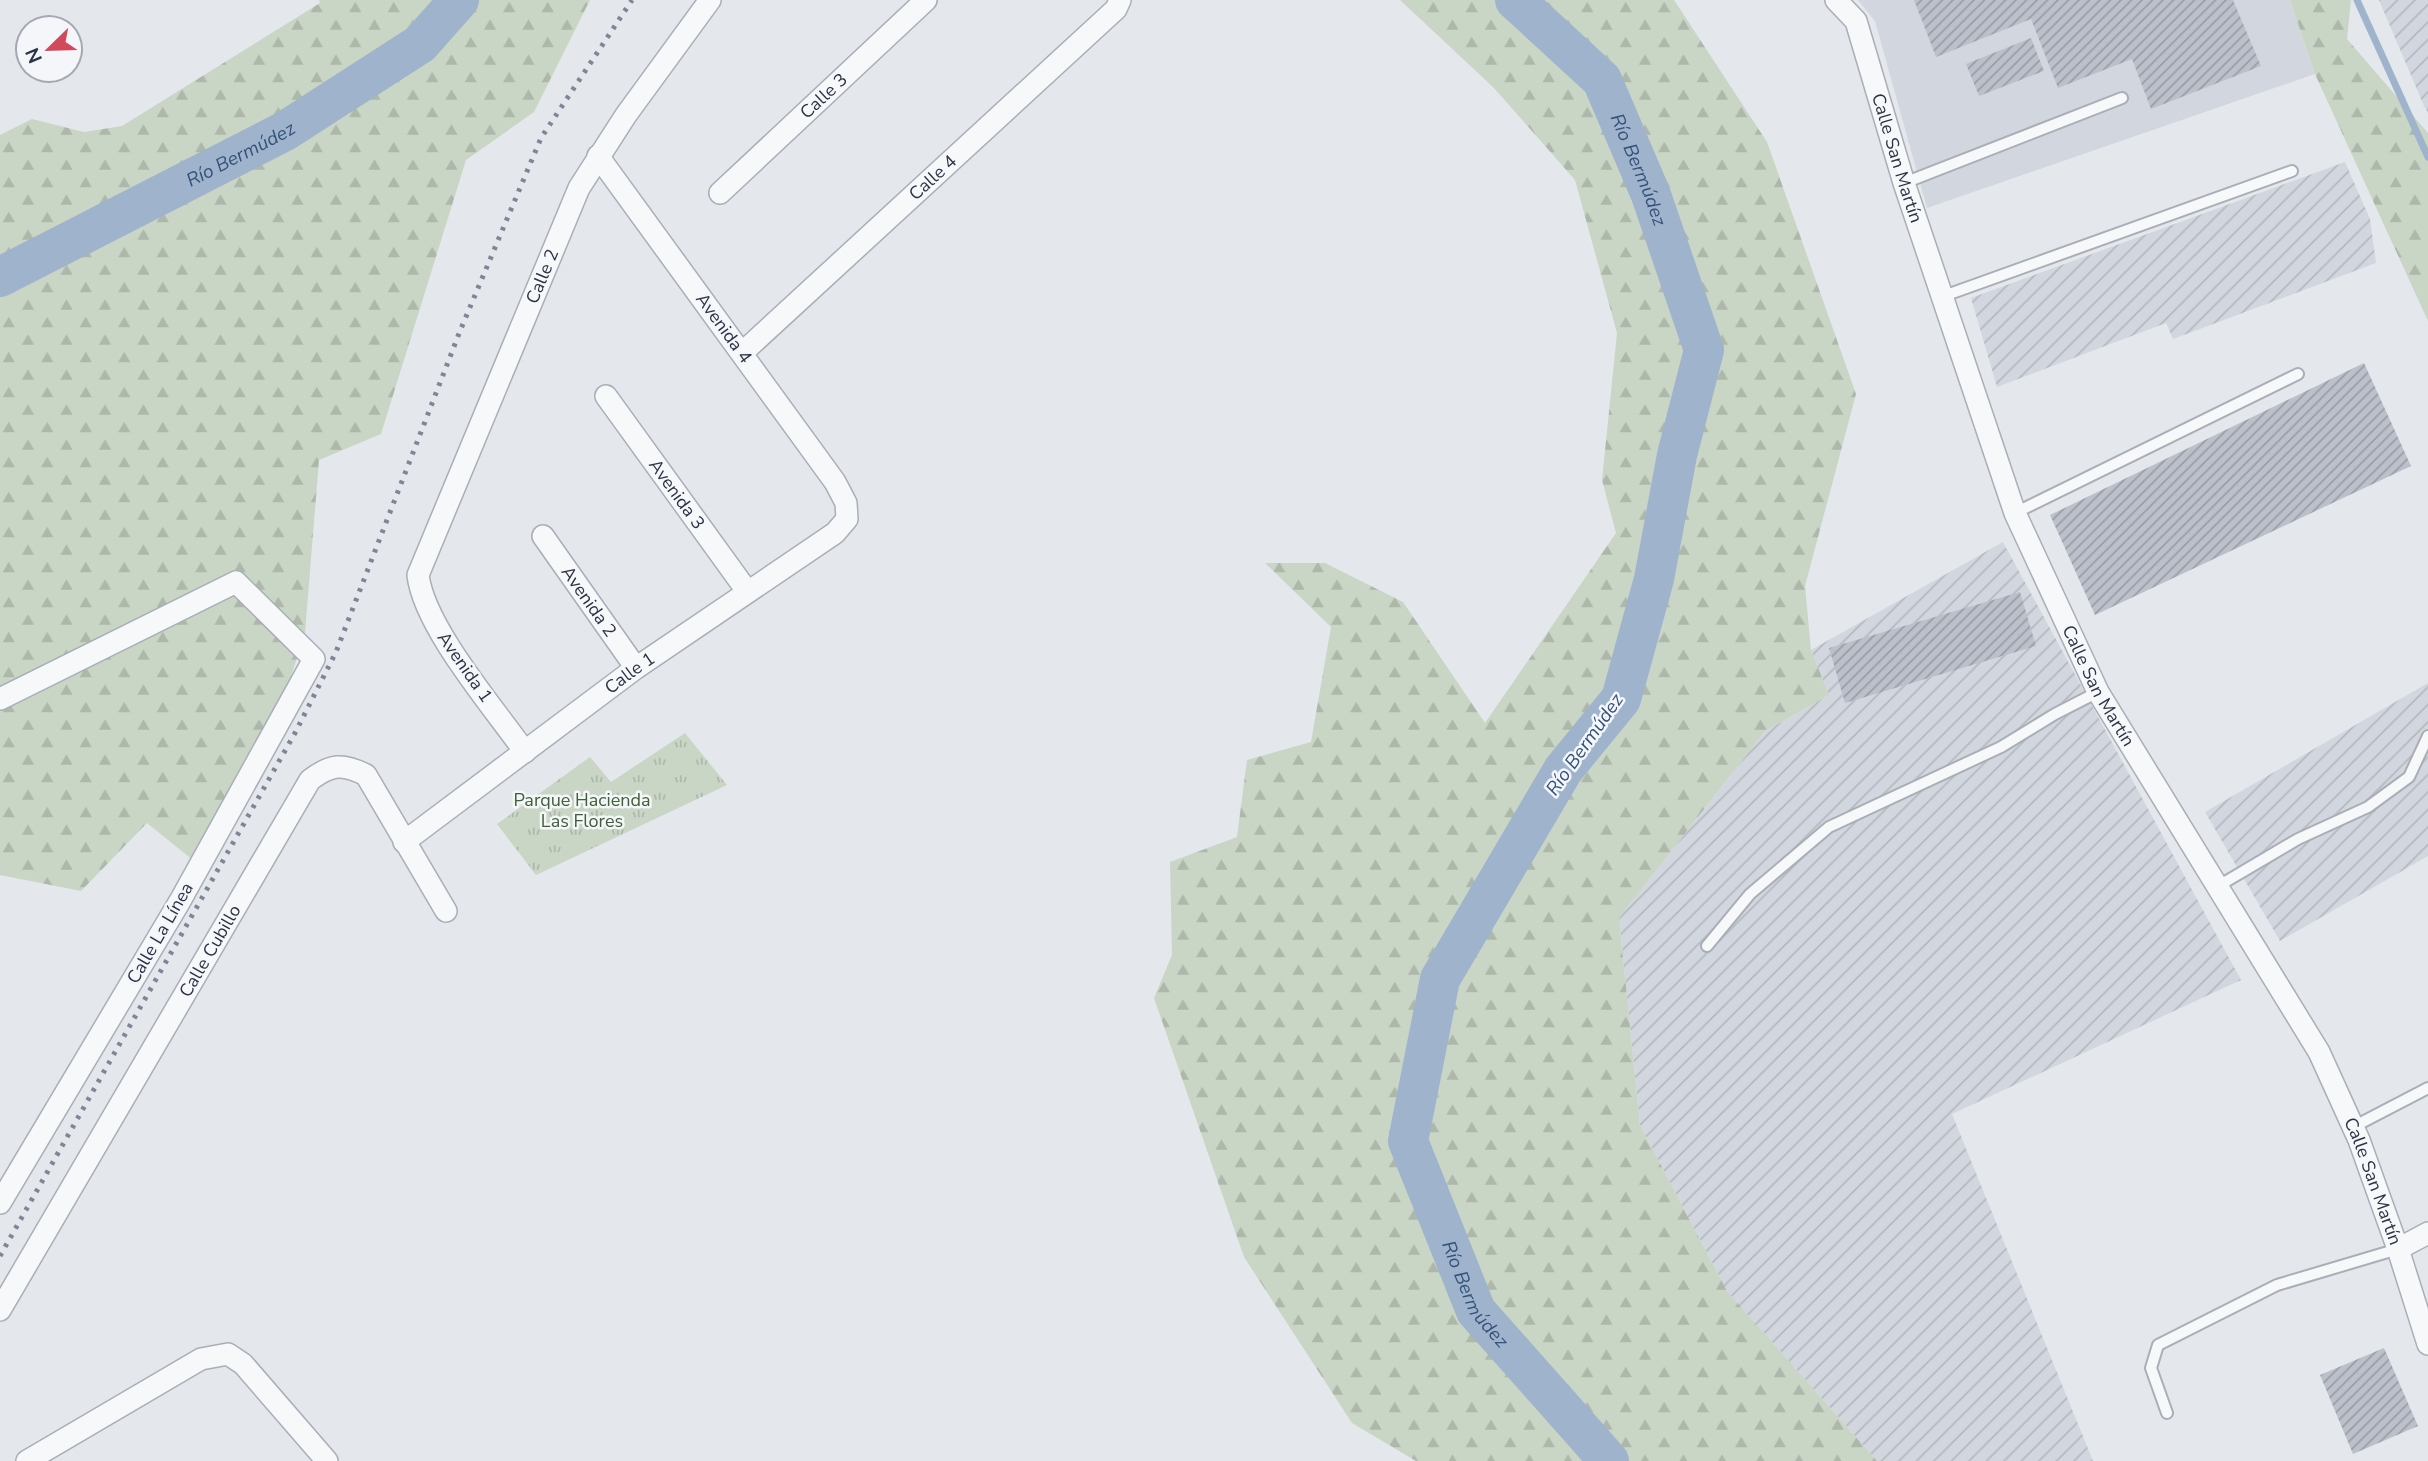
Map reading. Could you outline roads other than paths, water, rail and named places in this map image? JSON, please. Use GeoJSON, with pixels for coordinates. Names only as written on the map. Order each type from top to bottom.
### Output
{"type":"FeatureCollection","features":[{"type":"Feature","properties":{"kind":"street","name":"Calle 2"},"geometry":{"type":"LineString","coordinates":[[418,575],[579,188],[598,156],[710,0]]}},
{"type":"Feature","properties":{"kind":"street","name":"Calle 3"},"geometry":{"type":"LineString","coordinates":[[720,193],[926,0]]}},
{"type":"Feature","properties":{"kind":"street","name":"Calle 4"},"geometry":{"type":"LineString","coordinates":[[742,353],[1116,9],[1119,0]]}},
{"type":"Feature","properties":{"kind":"street","name":"Calle San Martín"},"geometry":{"type":"LineString","coordinates":[[1836,0],[1856,21],[1904,183],[2015,513],[2098,692],[2220,885],[2319,1052],[2353,1127],[2398,1249],[2428,1344]]}},
{"type":"Feature","properties":{"kind":"street","name":"Avenida 4"},"geometry":{"type":"LineString","coordinates":[[598,156],[835,482],[846,503]]}},
{"type":"Feature","properties":{"kind":"street","name":"Avenida 3"},"geometry":{"type":"LineString","coordinates":[[606,396],[747,591]]}},
{"type":"Feature","properties":{"kind":"street","name":"Calle 1"},"geometry":{"type":"LineString","coordinates":[[404,842],[636,668],[835,533],[847,519],[846,503]]}},
{"type":"Feature","properties":{"kind":"street","name":"Avenida 2"},"geometry":{"type":"LineString","coordinates":[[543,536],[636,668]]}},
{"type":"Feature","properties":{"kind":"street","name":"Avenida 1"},"geometry":{"type":"LineString","coordinates":[[418,575],[420,593],[432,620],[525,752]]}},
{"type":"Feature","properties":{"kind":"street","name":"Calle La Línea"},"geometry":{"type":"LineString","coordinates":[[0,699],[236,582],[314,659],[180,901],[0,1203]]}},
{"type":"Feature","properties":{"kind":"street","name":"Calle Cubillo"},"geometry":{"type":"LineString","coordinates":[[0,1310],[310,780],[327,768],[346,765],[366,775],[446,911]]}},
{"type":"Feature","properties":{"kind":"street"},"geometry":{"type":"LineString","coordinates":[[2398,1249],[2428,1233]]}},
{"type":"Feature","properties":{"kind":"street"},"geometry":{"type":"LineString","coordinates":[[27,1461],[201,1359],[228,1354],[243,1364],[327,1461]]}},
{"type":"Feature","properties":{"kind":"lane"},"geometry":{"type":"LineString","coordinates":[[1904,183],[2122,98]]}},
{"type":"Feature","properties":{"kind":"lane"},"geometry":{"type":"LineString","coordinates":[[1941,297],[2292,171]]}},
{"type":"Feature","properties":{"kind":"lane"},"geometry":{"type":"LineString","coordinates":[[2015,513],[2298,374]]}},
{"type":"Feature","properties":{"kind":"lane"},"geometry":{"type":"LineString","coordinates":[[1707,946],[1750,894],[1829,827],[2001,747],[2098,692]]}},
{"type":"Feature","properties":{"kind":"lane"},"geometry":{"type":"LineString","coordinates":[[2220,885],[2298,839],[2368,807],[2409,778],[2428,736]]}},
{"type":"Feature","properties":{"kind":"lane"},"geometry":{"type":"LineString","coordinates":[[2353,1127],[2428,1088]]}},
{"type":"Feature","properties":{"kind":"lane"},"geometry":{"type":"LineString","coordinates":[[2167,1413],[2151,1368],[2158,1345],[2277,1285],[2398,1249]]}},
{"type":"Feature","properties":{"kind":"waterway","name":"Río Bermúdez"},"geometry":{"type":"LineString","coordinates":[[0,277],[285,131],[420,44],[459,0]]}},
{"type":"Feature","properties":{"kind":"waterway","name":"Río Bermúdez"},"geometry":{"type":"LineString","coordinates":[[1515,0],[1602,80],[1651,195],[1704,350],[1677,455],[1654,579],[1621,699],[1563,770],[1440,979],[1408,1141],[1476,1311],[1609,1461]]}},
{"type":"Feature","properties":{"kind":"waterway"},"geometry":{"type":"LineString","coordinates":[[2357,0],[2428,157]]}},
{"type":"Feature","properties":{"kind":"railway"},"geometry":{"type":"LineString","coordinates":[[0,1256],[295,733],[336,652],[460,331],[541,138],[632,0]]}},
{"type":"Feature","properties":{"kind":"park label","name":"Parque Hacienda Las Flores"},"geometry":{"type":"Point","coordinates":[582,810]}}]}
